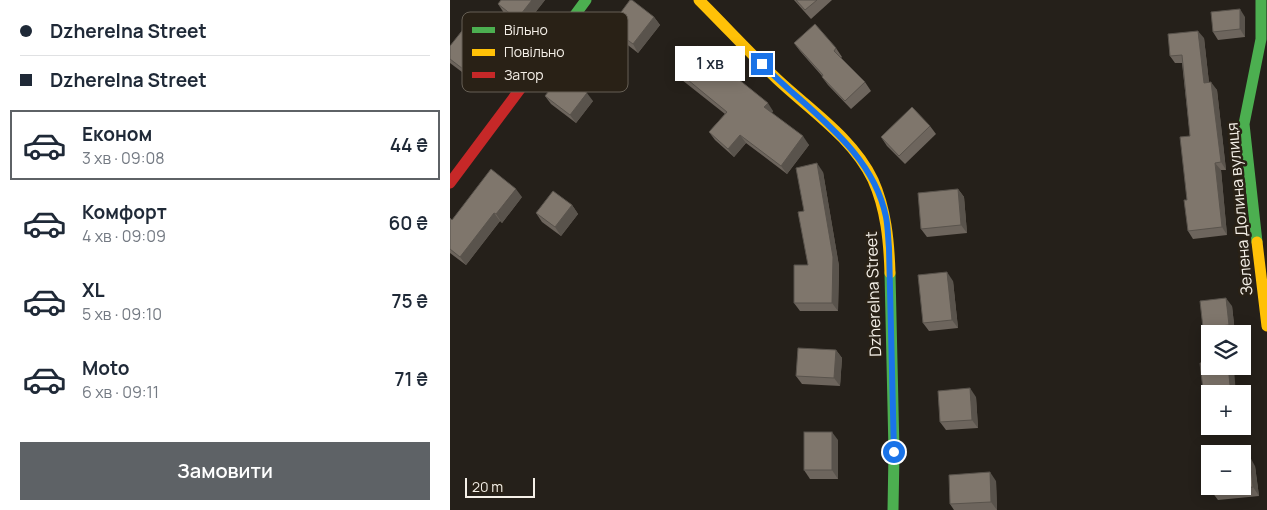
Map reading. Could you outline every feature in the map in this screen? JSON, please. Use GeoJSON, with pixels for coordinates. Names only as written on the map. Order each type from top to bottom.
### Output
{"type":"FeatureCollection","features":[{"type":"Feature","properties":{"kind":"street"},"geometry":{"type":"LineString","coordinates":[[577,12],[586,0]]}},
{"type":"Feature","properties":{"kind":"street","name":"Dzherelna Street"},"geometry":{"type":"LineString","coordinates":[[699,0],[775,77],[852,148],[868,171],[878,194],[886,217],[889,248],[894,452],[893,510]]}},
{"type":"Feature","properties":{"kind":"street","name":"Зелена Долина вулиця"},"geometry":{"type":"LineString","coordinates":[[1261,0],[1261,38],[1244,124],[1267,326]]}},
{"type":"Feature","properties":{"kind":"street"},"geometry":{"type":"LineString","coordinates":[[450,183],[518,92]]}},
{"type":"Feature","properties":{"kind":"building"},"geometry":{"type":"Polygon","coordinates":[[[501,0],[532,0],[523,12],[508,12],[498,4],[501,0]]]}},
{"type":"Feature","properties":{"kind":"building"},"geometry":{"type":"Polygon","coordinates":[[[632,0],[654,17],[633,44],[628,40],[628,12],[621,12],[632,0]]]}},
{"type":"Feature","properties":{"kind":"building"},"geometry":{"type":"Polygon","coordinates":[[[796,0],[817,0],[805,10],[796,0]]]}},
{"type":"Feature","properties":{"kind":"building"},"geometry":{"type":"Polygon","coordinates":[[[1240,9],[1240,29],[1213,32],[1211,12],[1240,9]]]}},
{"type":"Feature","properties":{"kind":"building"},"geometry":{"type":"Polygon","coordinates":[[[815,24],[836,48],[834,51],[865,82],[845,101],[794,43],[815,24]]]}},
{"type":"Feature","properties":{"kind":"building"},"geometry":{"type":"Polygon","coordinates":[[[462,31],[462,68],[450,59],[450,46],[462,31]]]}},
{"type":"Feature","properties":{"kind":"building"},"geometry":{"type":"Polygon","coordinates":[[[1198,31],[1204,83],[1211,82],[1221,162],[1215,163],[1222,227],[1188,231],[1184,200],[1187,200],[1180,137],[1190,136],[1182,55],[1170,56],[1168,34],[1198,31]]]}},
{"type":"Feature","properties":{"kind":"building"},"geometry":{"type":"Polygon","coordinates":[[[697,46],[768,103],[764,107],[803,136],[781,166],[740,135],[728,149],[709,132],[727,112],[677,71],[697,46]]]}},
{"type":"Feature","properties":{"kind":"building"},"geometry":{"type":"Polygon","coordinates":[[[548,92],[587,93],[570,115],[545,96],[548,92]]]}},
{"type":"Feature","properties":{"kind":"building"},"geometry":{"type":"Polygon","coordinates":[[[912,107],[930,126],[899,156],[881,137],[912,107]]]}},
{"type":"Feature","properties":{"kind":"building"},"geometry":{"type":"Polygon","coordinates":[[[817,163],[833,257],[832,303],[794,303],[794,265],[808,265],[798,212],[804,211],[796,168],[817,163]]]}},
{"type":"Feature","properties":{"kind":"building"},"geometry":{"type":"Polygon","coordinates":[[[491,169],[516,189],[496,214],[494,213],[460,257],[450,249],[450,218],[452,220],[491,169]]]}},
{"type":"Feature","properties":{"kind":"building"},"geometry":{"type":"Polygon","coordinates":[[[958,189],[961,225],[921,229],[918,193],[958,189]]]}},
{"type":"Feature","properties":{"kind":"building"},"geometry":{"type":"Polygon","coordinates":[[[553,191],[572,205],[555,227],[536,213],[553,191]]]}},
{"type":"Feature","properties":{"kind":"building"},"geometry":{"type":"Polygon","coordinates":[[[947,272],[952,320],[923,323],[918,275],[947,272]]]}},
{"type":"Feature","properties":{"kind":"building"},"geometry":{"type":"Polygon","coordinates":[[[1226,298],[1229,325],[1203,325],[1200,301],[1226,298]]]}},
{"type":"Feature","properties":{"kind":"building"},"geometry":{"type":"Polygon","coordinates":[[[798,348],[836,350],[834,378],[796,376],[798,348]]]}},
{"type":"Feature","properties":{"kind":"building"},"geometry":{"type":"Polygon","coordinates":[[[1201,375],[1229,375],[1230,385],[1202,385],[1201,375]]]}},
{"type":"Feature","properties":{"kind":"building"},"geometry":{"type":"Polygon","coordinates":[[[970,388],[972,420],[940,422],[938,391],[970,388]]]}},
{"type":"Feature","properties":{"kind":"building"},"geometry":{"type":"Polygon","coordinates":[[[804,432],[832,432],[832,470],[804,470],[804,432]]]}},
{"type":"Feature","properties":{"kind":"building"},"geometry":{"type":"Polygon","coordinates":[[[1251,467],[1253,487],[1251,487],[1251,467]]]}},
{"type":"Feature","properties":{"kind":"building"},"geometry":{"type":"Polygon","coordinates":[[[990,472],[991,502],[950,504],[949,475],[990,472]]]}},
{"type":"Feature","properties":{"kind":"traffic: fast"},"geometry":{"type":"LineString","coordinates":[[577,12],[586,0]]}},
{"type":"Feature","properties":{"kind":"traffic: fast"},"geometry":{"type":"LineString","coordinates":[[1257,242],[1244,124],[1261,39],[1261,0]]}},
{"type":"Feature","properties":{"kind":"traffic: fast"},"geometry":{"type":"LineString","coordinates":[[890,273],[894,452],[893,510]]}},
{"type":"Feature","properties":{"kind":"traffic: slow"},"geometry":{"type":"LineString","coordinates":[[699,0],[777,79],[830,125],[864,165],[873,180],[884,214],[888,237],[890,273]]}},
{"type":"Feature","properties":{"kind":"traffic: slow"},"geometry":{"type":"LineString","coordinates":[[1257,242],[1267,326]]}},
{"type":"Feature","properties":{"kind":"traffic: jam"},"geometry":{"type":"LineString","coordinates":[[450,183],[518,92]]}},
{"type":"Feature","properties":{"kind":"route"},"geometry":{"type":"LineString","coordinates":[[762,64],[852,148],[868,171],[882,205],[886,217],[889,248],[894,452]]}}]}
